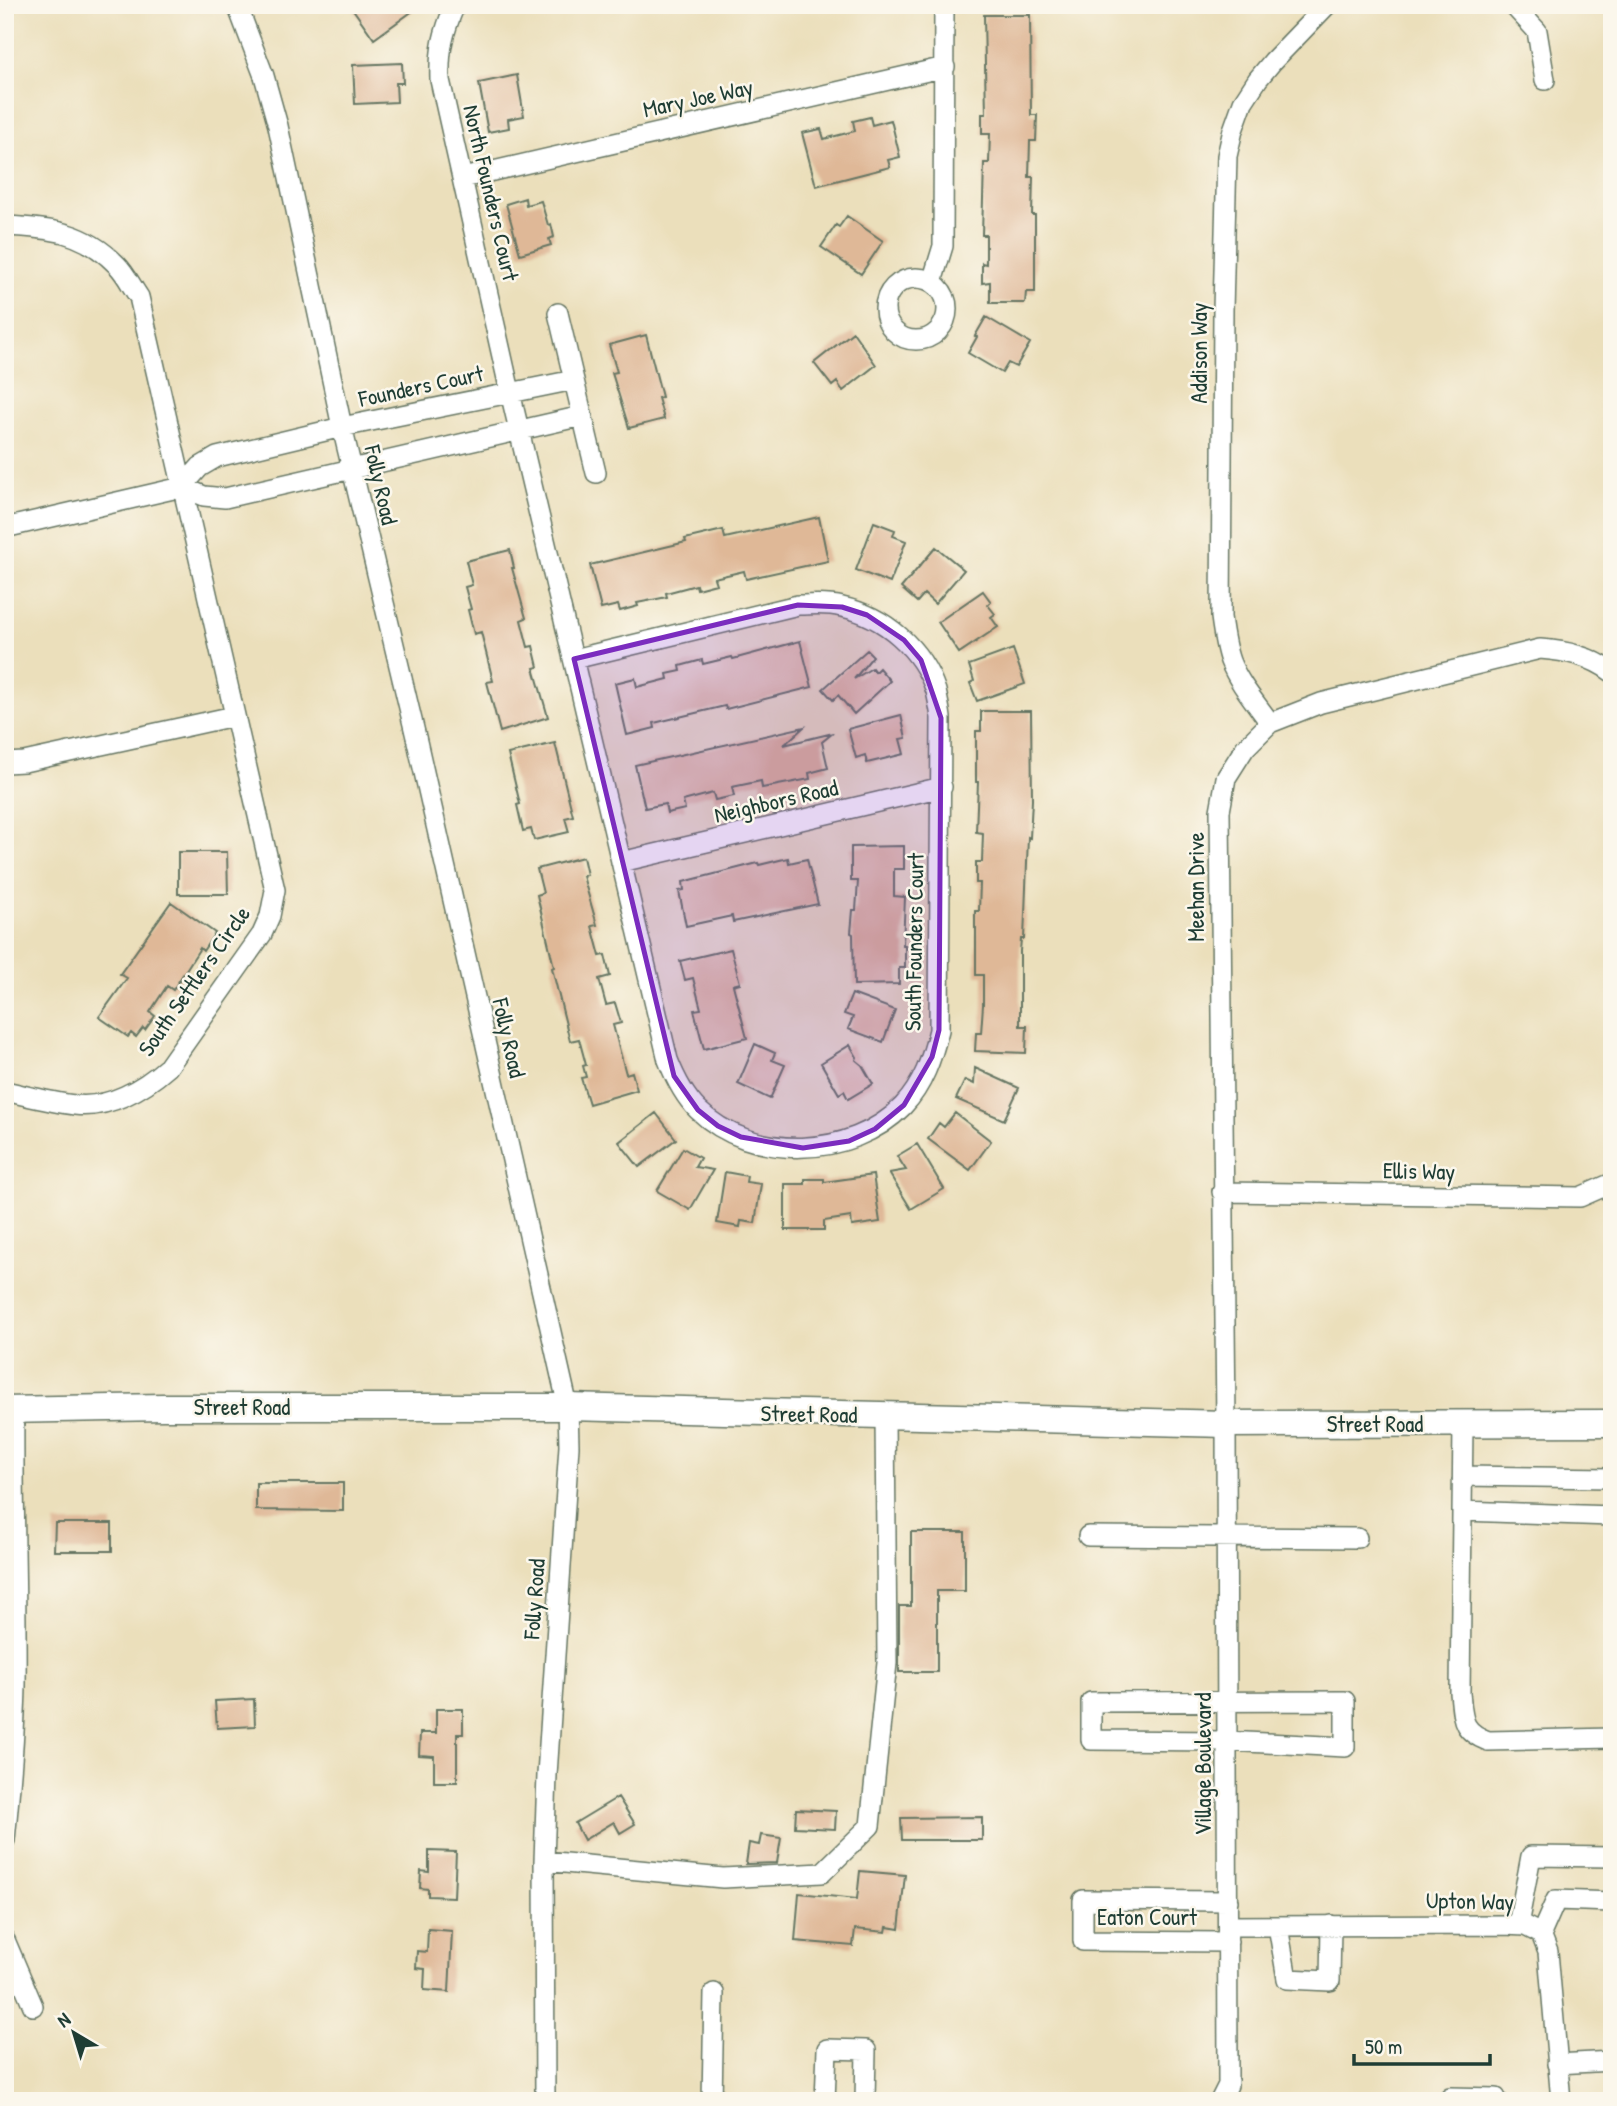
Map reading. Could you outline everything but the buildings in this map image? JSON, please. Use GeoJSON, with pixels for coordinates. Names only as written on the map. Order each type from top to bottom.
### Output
{"type":"FeatureCollection","features":[{"type":"Feature","properties":{"kind":"main road","name":"Street Road"},"geometry":{"type":"LineString","coordinates":[[10,1410],[163,1407],[568,1408],[1226,1424],[1612,1423]]}},
{"type":"Feature","properties":{"kind":"street","name":"Folly Road"},"geometry":{"type":"LineString","coordinates":[[237,5],[264,76],[278,126],[342,428],[419,751],[568,1408],[569,1446],[547,1775],[544,1861],[545,2101]]}},
{"type":"Feature","properties":{"kind":"street","name":"North Founders Court"},"geometry":{"type":"LineString","coordinates":[[455,5],[444,30],[440,80],[510,392]]}},
{"type":"Feature","properties":{"kind":"street"},"geometry":{"type":"LineString","coordinates":[[932,282],[943,246],[944,5]]}},
{"type":"Feature","properties":{"kind":"street","name":"Addison Way"},"geometry":{"type":"LineString","coordinates":[[1270,723],[1240,681],[1231,663],[1221,617],[1227,156],[1244,102],[1258,79],[1327,5]]}},
{"type":"Feature","properties":{"kind":"street"},"geometry":{"type":"LineString","coordinates":[[1513,5],[1537,31],[1545,80]]}},
{"type":"Feature","properties":{"kind":"street","name":"Mary Joe Way"},"geometry":{"type":"LineString","coordinates":[[463,178],[945,67]]}},
{"type":"Feature","properties":{"kind":"street","name":"South Settlers Circle"},"geometry":{"type":"LineString","coordinates":[[5,226],[46,228],[83,240],[119,267],[139,297],[275,890],[270,916],[262,933],[168,1067],[153,1080],[126,1095],[96,1104],[76,1105],[5,1091]]}},
{"type":"Feature","properties":{"kind":"street"},"geometry":{"type":"LineString","coordinates":[[558,313],[596,473]]}},
{"type":"Feature","properties":{"kind":"street"},"geometry":{"type":"LineString","coordinates":[[510,392],[575,380]]}},
{"type":"Feature","properties":{"kind":"street","name":"Founders Court"},"geometry":{"type":"LineString","coordinates":[[182,487],[200,467],[216,457],[510,392],[519,430]]}},
{"type":"Feature","properties":{"kind":"street"},"geometry":{"type":"LineString","coordinates":[[5,526],[182,487],[204,496],[225,498],[582,416]]}},
{"type":"Feature","properties":{"kind":"street","name":"South Founders Court"},"geometry":{"type":"LineString","coordinates":[[519,430],[668,1060],[682,1090],[698,1110],[718,1126],[741,1137],[766,1143],[803,1148],[831,1145],[875,1129],[904,1105],[921,1083],[933,1057],[939,1030],[941,718],[936,692],[921,660],[904,640],[883,623],[867,615],[825,604],[798,605],[574,659]]}},
{"type":"Feature","properties":{"kind":"street","name":"Meehan Drive"},"geometry":{"type":"LineString","coordinates":[[1226,1424],[1220,811],[1226,778],[1245,748],[1270,723],[1321,703],[1540,649],[1566,651],[1599,663],[1612,672]]}},
{"type":"Feature","properties":{"kind":"street"},"geometry":{"type":"LineString","coordinates":[[5,764],[234,716]]}},
{"type":"Feature","properties":{"kind":"street","name":"Neighbors Road"},"geometry":{"type":"LineString","coordinates":[[621,862],[942,787]]}},
{"type":"Feature","properties":{"kind":"street","name":"Ellis Way"},"geometry":{"type":"LineString","coordinates":[[1222,1192],[1580,1197],[1612,1183]]}},
{"type":"Feature","properties":{"kind":"street"},"geometry":{"type":"LineString","coordinates":[[5,1840],[16,1686],[10,1410]]}},
{"type":"Feature","properties":{"kind":"street"},"geometry":{"type":"LineString","coordinates":[[544,1861],[723,1878],[822,1873],[870,1826],[887,1663],[885,1416]]}},
{"type":"Feature","properties":{"kind":"street","name":"Village Boulevard"},"geometry":{"type":"LineString","coordinates":[[1220,2101],[1228,2085],[1226,1424]]}},
{"type":"Feature","properties":{"kind":"street"},"geometry":{"type":"LineString","coordinates":[[1463,1424],[1463,1719],[1473,1735],[1488,1741],[1612,1738]]}},
{"type":"Feature","properties":{"kind":"street"},"geometry":{"type":"LineString","coordinates":[[1463,1476],[1612,1478]]}},
{"type":"Feature","properties":{"kind":"street"},"geometry":{"type":"LineString","coordinates":[[1463,1511],[1612,1516]]}},
{"type":"Feature","properties":{"kind":"street"},"geometry":{"type":"LineString","coordinates":[[1088,1536],[1357,1538]]}},
{"type":"Feature","properties":{"kind":"street"},"geometry":{"type":"LineString","coordinates":[[1345,1701],[1345,1747],[1227,1741],[1091,1740],[1091,1702],[1227,1702],[1345,1701]]}},
{"type":"Feature","properties":{"kind":"street"},"geometry":{"type":"LineString","coordinates":[[1518,1925],[1531,1856],[1612,1857]]}},
{"type":"Feature","properties":{"kind":"street","name":"Eaton Court"},"geometry":{"type":"LineString","coordinates":[[1228,1901],[1083,1900],[1083,1941],[1228,1934]]}},
{"type":"Feature","properties":{"kind":"street"},"geometry":{"type":"LineString","coordinates":[[1541,1934],[1556,1900],[1612,1902]]}},
{"type":"Feature","properties":{"kind":"street","name":"Upton Way"},"geometry":{"type":"LineString","coordinates":[[1228,1934],[1278,1926],[1518,1925],[1541,1934],[1548,1952],[1561,2101]]}},
{"type":"Feature","properties":{"kind":"street"},"geometry":{"type":"LineString","coordinates":[[1278,1926],[1287,1979],[1330,1982],[1331,1926]]}},
{"type":"Feature","properties":{"kind":"street"},"geometry":{"type":"LineString","coordinates":[[5,1940],[33,2006]]}},
{"type":"Feature","properties":{"kind":"street"},"geometry":{"type":"LineString","coordinates":[[712,2101],[713,1993]]}},
{"type":"Feature","properties":{"kind":"street"},"geometry":{"type":"LineString","coordinates":[[825,2101],[827,2049],[866,2050],[865,2101]]}},
{"type":"Feature","properties":{"kind":"street"},"geometry":{"type":"LineString","coordinates":[[1558,2064],[1612,2061]]}},
{"type":"Feature","properties":{"kind":"street"},"geometry":{"type":"LineString","coordinates":[[1450,2101],[1450,2097],[1496,2098],[1497,2101]]}},
{"type":"Feature","properties":{"kind":"highlighted area"},"geometry":{"type":"Polygon","coordinates":[[[798,605],[842,607],[867,615],[904,640],[921,660],[941,718],[939,1030],[932,1057],[904,1105],[875,1129],[849,1141],[803,1148],[741,1137],[718,1126],[698,1110],[674,1076],[574,659],[798,605]]]}}]}
